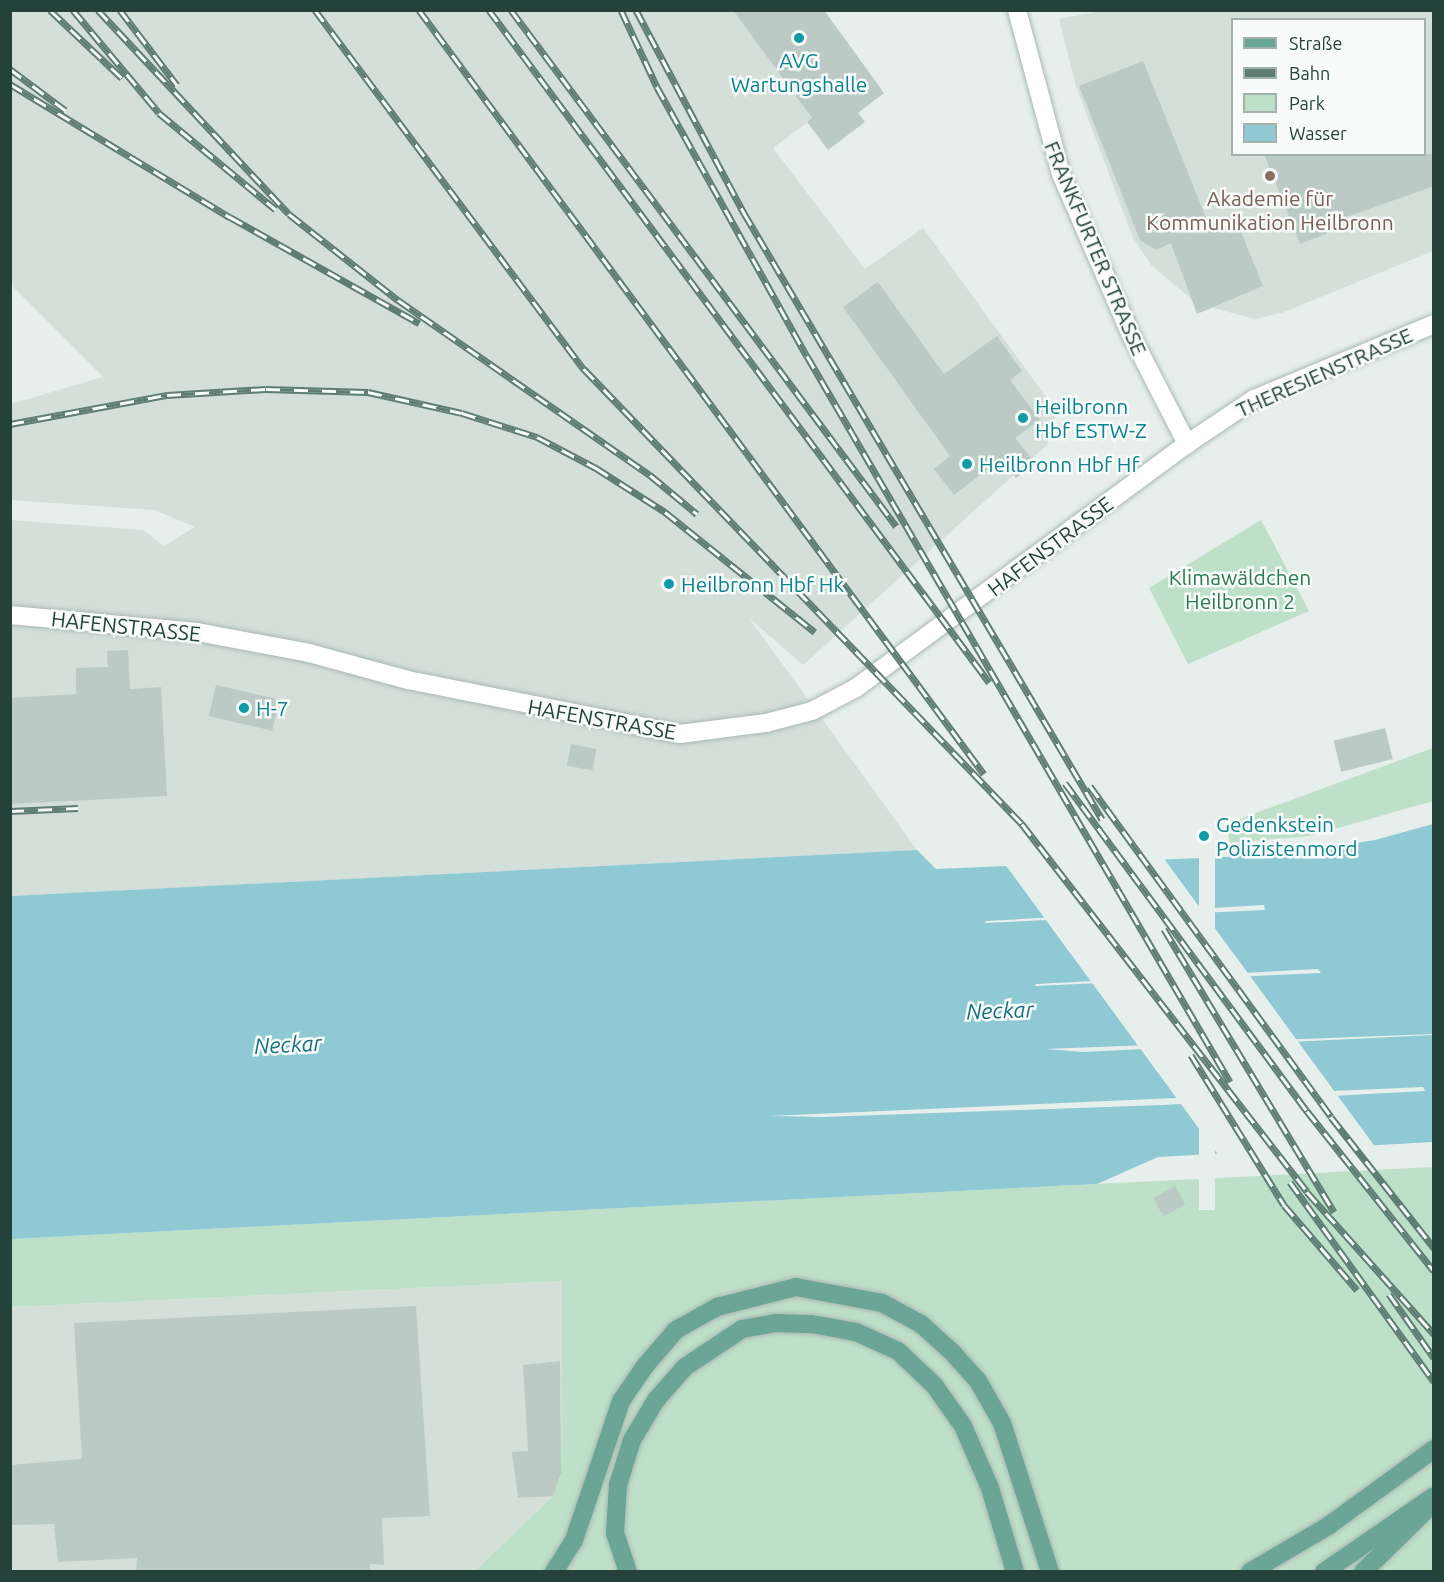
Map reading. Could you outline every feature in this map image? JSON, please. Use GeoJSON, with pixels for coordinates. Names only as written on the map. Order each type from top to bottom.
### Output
{"type":"FeatureCollection","features":[{"type":"Feature","properties":{"kind":"main road","name":"FRANKFURTER STRASSE"},"geometry":{"type":"LineString","coordinates":[[1017,10],[1061,174],[1131,335],[1186,444]]}},
{"type":"Feature","properties":{"kind":"main road","name":"THERESIENSTRASSE"},"geometry":{"type":"LineString","coordinates":[[1186,444],[1254,399],[1434,324]]}},
{"type":"Feature","properties":{"kind":"main road","name":"HAFENSTRASSE"},"geometry":{"type":"LineString","coordinates":[[10,615],[197,632],[309,653],[397,678],[606,722],[680,734],[718,732],[812,711],[856,688],[1186,444]]}},
{"type":"Feature","properties":{"kind":"main road"},"geometry":{"type":"LineString","coordinates":[[554,1572],[574,1540],[621,1401],[645,1366],[676,1330],[717,1307],[796,1287],[839,1292],[882,1304],[921,1324],[952,1352],[978,1381],[1002,1423],[1050,1572]]}},
{"type":"Feature","properties":{"kind":"main road"},"geometry":{"type":"LineString","coordinates":[[628,1572],[615,1533],[618,1485],[632,1440],[656,1400],[686,1367],[742,1329],[777,1323],[812,1324],[856,1332],[898,1351],[934,1385],[972,1447],[990,1488],[1015,1572]]}},
{"type":"Feature","properties":{"kind":"main road"},"geometry":{"type":"LineString","coordinates":[[1250,1572],[1328,1526],[1434,1449]]}},
{"type":"Feature","properties":{"kind":"main road"},"geometry":{"type":"LineString","coordinates":[[1324,1572],[1434,1496]]}},
{"type":"Feature","properties":{"kind":"main road"},"geometry":{"type":"LineString","coordinates":[[1363,1572],[1434,1503]]}},
{"type":"Feature","properties":{"kind":"shaded area","name":"Akademie für Kommunikation Heilbronn"},"geometry":{"type":"Polygon","coordinates":[[[1106,10],[1433,11],[1433,251],[1282,313],[1254,319],[1196,303],[1151,265],[1133,238],[1076,86],[1059,19],[1106,10]]]}},
{"type":"Feature","properties":{"kind":"shaded area"},"geometry":{"type":"Polygon","coordinates":[[[11,11],[740,11],[817,115],[773,148],[865,269],[923,228],[1057,412],[1047,445],[803,665],[749,618],[917,850],[11,896],[10,520],[143,530],[164,546],[195,527],[154,510],[11,500],[11,404],[103,377],[11,285],[11,11]]]}},
{"type":"Feature","properties":{"kind":"shaded area"},"geometry":{"type":"Polygon","coordinates":[[[562,1281],[561,1474],[553,1496],[475,1571],[11,1571],[10,1307],[562,1281]]]}},
{"type":"Feature","properties":{"kind":"green space","name":"Klimawäldchen Heilbronn 2"},"geometry":{"type":"Polygon","coordinates":[[[1261,520],[1309,611],[1188,664],[1149,588],[1261,520]]]}},
{"type":"Feature","properties":{"kind":"green space"},"geometry":{"type":"Polygon","coordinates":[[[1433,748],[1433,801],[1310,836],[1230,843],[1226,824],[1433,748]]]}},
{"type":"Feature","properties":{"kind":"green space"},"geometry":{"type":"Polygon","coordinates":[[[1433,1167],[1433,1571],[475,1571],[553,1496],[561,1475],[562,1281],[11,1307],[11,1239],[1433,1167]]]}},
{"type":"Feature","properties":{"kind":"water","name":"Neckar"},"geometry":{"type":"Polygon","coordinates":[[[1433,824],[1433,1034],[1046,1049],[1083,1052],[1433,1035],[1433,1142],[1158,1157],[1097,1184],[11,1239],[11,896],[917,850],[936,869],[1225,857],[1298,852],[1375,840],[1433,824]],[[1264,905],[986,921],[985,923],[1265,910],[1264,905]],[[1318,969],[1036,984],[1035,986],[1321,973],[1318,969]],[[1423,1087],[769,1116],[823,1117],[1163,1105],[1425,1091],[1423,1087]]]}},
{"type":"Feature","properties":{"kind":"pier"},"geometry":{"type":"Polygon","coordinates":[[[1199,855],[1215,855],[1215,1210],[1199,1210],[1199,855]]]}},
{"type":"Feature","properties":{"kind":"pier"},"geometry":{"type":"Polygon","coordinates":[[[1162,856],[1376,1148],[1219,1156],[1004,863],[1162,856]]]}},
{"type":"Feature","properties":{"kind":"building","name":"AVG Wartungshalle"},"geometry":{"type":"Polygon","coordinates":[[[733,10],[824,10],[884,93],[858,113],[865,122],[828,150],[807,122],[812,118],[733,10]]]}},
{"type":"Feature","properties":{"kind":"building","name":"Akademie für Kommunikation Heilbronn"},"geometry":{"type":"Polygon","coordinates":[[[1143,61],[1209,225],[1234,215],[1263,286],[1197,314],[1171,243],[1156,250],[1140,240],[1079,86],[1143,61]]]}},
{"type":"Feature","properties":{"kind":"building"},"geometry":{"type":"Polygon","coordinates":[[[1426,154],[1434,154],[1434,186],[1338,220],[1341,228],[1300,244],[1265,156],[1426,156],[1426,154]]]}},
{"type":"Feature","properties":{"kind":"building"},"geometry":{"type":"Polygon","coordinates":[[[878,282],[944,374],[997,336],[1022,371],[1010,380],[1040,420],[1015,438],[1035,463],[1016,478],[1001,459],[954,495],[934,469],[950,456],[843,307],[878,282]]]}},
{"type":"Feature","properties":{"kind":"building"},"geometry":{"type":"Polygon","coordinates":[[[128,650],[130,689],[161,687],[167,796],[10,804],[10,698],[76,694],[76,668],[108,667],[107,651],[128,650]]]}},
{"type":"Feature","properties":{"kind":"building","name":"H-7"},"geometry":{"type":"Polygon","coordinates":[[[216,685],[279,700],[272,731],[209,716],[216,685]]]}},
{"type":"Feature","properties":{"kind":"building"},"geometry":{"type":"Polygon","coordinates":[[[1385,728],[1393,759],[1341,772],[1334,741],[1385,728]]]}},
{"type":"Feature","properties":{"kind":"building"},"geometry":{"type":"Polygon","coordinates":[[[571,744],[597,749],[592,771],[567,766],[571,744]]]}},
{"type":"Feature","properties":{"kind":"building"},"geometry":{"type":"Polygon","coordinates":[[[1175,1186],[1185,1204],[1163,1216],[1153,1198],[1175,1186]]]}},
{"type":"Feature","properties":{"kind":"building"},"geometry":{"type":"Polygon","coordinates":[[[416,1306],[430,1516],[382,1518],[384,1565],[370,1564],[370,1572],[136,1572],[137,1558],[58,1562],[54,1524],[10,1525],[10,1465],[82,1459],[74,1323],[416,1306]]]}},
{"type":"Feature","properties":{"kind":"building"},"geometry":{"type":"Polygon","coordinates":[[[560,1361],[561,1474],[553,1496],[518,1498],[512,1452],[528,1451],[523,1365],[560,1361]]]}},
{"type":"Feature","properties":{"kind":"railway"},"geometry":{"type":"LineString","coordinates":[[50,10],[122,78]]}},
{"type":"Feature","properties":{"kind":"railway"},"geometry":{"type":"LineString","coordinates":[[73,10],[159,113],[275,209]]}},
{"type":"Feature","properties":{"kind":"railway"},"geometry":{"type":"LineString","coordinates":[[98,10],[289,214],[398,300],[650,475],[697,514]]}},
{"type":"Feature","properties":{"kind":"railway"},"geometry":{"type":"LineString","coordinates":[[120,10],[177,85]]}},
{"type":"Feature","properties":{"kind":"railway"},"geometry":{"type":"LineString","coordinates":[[315,10],[584,369],[1022,824],[1307,1192],[1434,1334]]}},
{"type":"Feature","properties":{"kind":"railway"},"geometry":{"type":"LineString","coordinates":[[419,10],[984,774]]}},
{"type":"Feature","properties":{"kind":"railway"},"geometry":{"type":"LineString","coordinates":[[489,10],[989,682]]}},
{"type":"Feature","properties":{"kind":"railway"},"geometry":{"type":"LineString","coordinates":[[511,10],[896,526]]}},
{"type":"Feature","properties":{"kind":"railway"},"geometry":{"type":"LineString","coordinates":[[621,10],[657,87],[807,356],[1230,1082]]}},
{"type":"Feature","properties":{"kind":"railway"},"geometry":{"type":"LineString","coordinates":[[636,10],[744,213],[1102,819]]}},
{"type":"Feature","properties":{"kind":"railway"},"geometry":{"type":"LineString","coordinates":[[10,69],[65,110]]}},
{"type":"Feature","properties":{"kind":"railway"},"geometry":{"type":"LineString","coordinates":[[10,84],[230,217],[419,323]]}},
{"type":"Feature","properties":{"kind":"railway"},"geometry":{"type":"LineString","coordinates":[[10,424],[167,395],[266,389],[368,392],[462,413],[537,437],[596,468],[665,512],[815,632]]}},
{"type":"Feature","properties":{"kind":"railway"},"geometry":{"type":"LineString","coordinates":[[1065,783],[1307,1111],[1434,1271]]}},
{"type":"Feature","properties":{"kind":"railway"},"geometry":{"type":"LineString","coordinates":[[1090,786],[1331,1117],[1434,1248]]}},
{"type":"Feature","properties":{"kind":"railway"},"geometry":{"type":"LineString","coordinates":[[10,811],[78,808]]}},
{"type":"Feature","properties":{"kind":"railway"},"geometry":{"type":"LineString","coordinates":[[1164,929],[1334,1212]]}},
{"type":"Feature","properties":{"kind":"railway"},"geometry":{"type":"LineString","coordinates":[[1191,1055],[1284,1205],[1357,1290]]}},
{"type":"Feature","properties":{"kind":"railway"},"geometry":{"type":"LineString","coordinates":[[1290,1182],[1434,1382]]}},
{"type":"Feature","properties":{"kind":"railway"},"geometry":{"type":"LineString","coordinates":[[1389,1294],[1434,1358]]}},
{"type":"Feature","properties":{"kind":"place","name":"AVG Wartungshalle"},"geometry":{"type":"Point","coordinates":[799,38]}},
{"type":"Feature","properties":{"kind":"place","name":"Akademie für Kommunikation Heilbronn"},"geometry":{"type":"Point","coordinates":[1270,176]}},
{"type":"Feature","properties":{"kind":"place","name":"Heilbronn Hbf ESTW-Z"},"geometry":{"type":"Point","coordinates":[1023,418]}},
{"type":"Feature","properties":{"kind":"place","name":"Heilbronn Hbf Hf"},"geometry":{"type":"Point","coordinates":[967,464]}},
{"type":"Feature","properties":{"kind":"place","name":"Heilbronn Hbf Hk"},"geometry":{"type":"Point","coordinates":[669,584]}},
{"type":"Feature","properties":{"kind":"place","name":"H-7"},"geometry":{"type":"Point","coordinates":[244,708]}},
{"type":"Feature","properties":{"kind":"place","name":"Gedenkstein Polizistenmord"},"geometry":{"type":"Point","coordinates":[1204,836]}}]}
